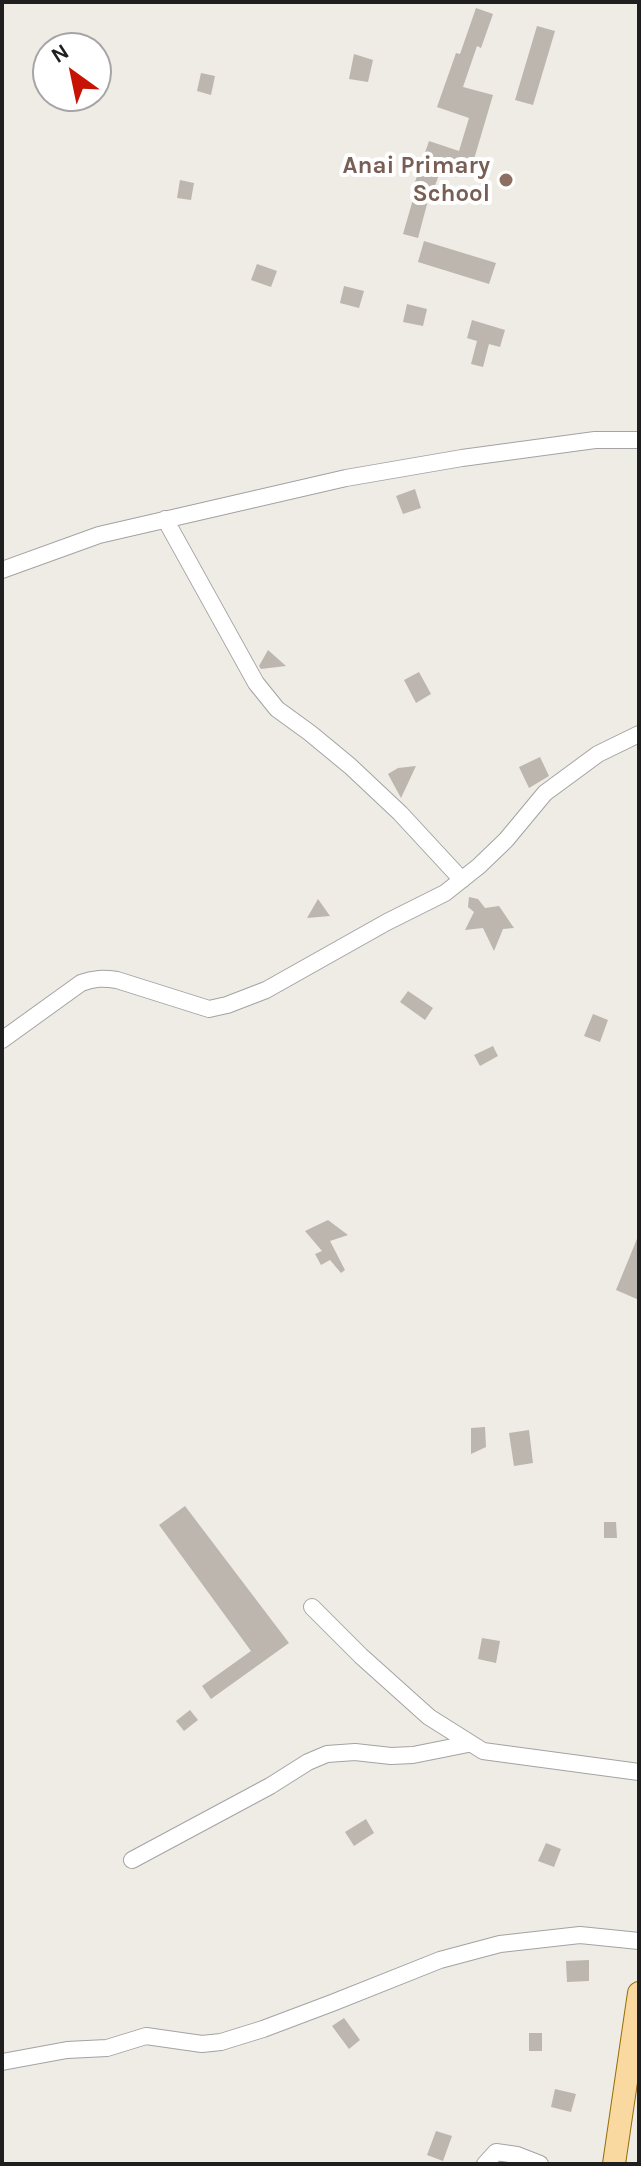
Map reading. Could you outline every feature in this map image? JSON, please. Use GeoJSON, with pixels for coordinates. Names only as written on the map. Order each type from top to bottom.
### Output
{"type":"FeatureCollection","features":[{"type":"Feature","properties":{"kind":"main road"},"geometry":{"type":"LineString","coordinates":[[614,2164],[639,1993]]}},
{"type":"Feature","properties":{"kind":"street"},"geometry":{"type":"LineString","coordinates":[[2,570],[99,535],[332,481],[462,458],[595,440],[639,440]]}},
{"type":"Feature","properties":{"kind":"street"},"geometry":{"type":"LineString","coordinates":[[165,519],[256,683],[268,699],[285,717],[310,733],[400,813],[462,880]]}},
{"type":"Feature","properties":{"kind":"street"},"geometry":{"type":"LineString","coordinates":[[2,1040],[81,983],[92,979],[117,980],[209,1009],[266,990],[445,893],[506,840],[545,793],[598,754],[639,734]]}},
{"type":"Feature","properties":{"kind":"street"},"geometry":{"type":"LineString","coordinates":[[312,1607],[429,1717],[468,1744],[483,1751],[639,1772]]}},
{"type":"Feature","properties":{"kind":"street"},"geometry":{"type":"LineString","coordinates":[[132,1860],[327,1754],[413,1755],[468,1744]]}},
{"type":"Feature","properties":{"kind":"street"},"geometry":{"type":"LineString","coordinates":[[2,2062],[67,2050],[107,2048],[146,2036],[202,2044],[221,2042],[263,2029],[440,1960],[500,1944],[580,1935],[639,1941]]}},
{"type":"Feature","properties":{"kind":"street"},"geometry":{"type":"LineString","coordinates":[[485,2164],[496,2152],[517,2155],[540,2164]]}},
{"type":"Feature","properties":{"kind":"building"},"geometry":{"type":"Polygon","coordinates":[[[476,8],[493,14],[481,48],[477,46],[463,87],[493,95],[472,166],[445,158],[430,193],[418,238],[403,234],[416,189],[413,188],[429,141],[459,151],[469,118],[437,107],[476,8]]]}},
{"type":"Feature","properties":{"kind":"building"},"geometry":{"type":"Polygon","coordinates":[[[537,26],[555,31],[533,105],[515,100],[537,26]]]}},
{"type":"Feature","properties":{"kind":"building"},"geometry":{"type":"Polygon","coordinates":[[[354,54],[373,60],[368,82],[349,79],[354,54]]]}},
{"type":"Feature","properties":{"kind":"building"},"geometry":{"type":"Polygon","coordinates":[[[201,73],[215,76],[211,95],[197,91],[201,73]]]}},
{"type":"Feature","properties":{"kind":"building"},"geometry":{"type":"Polygon","coordinates":[[[180,180],[194,183],[191,200],[177,198],[180,180]]]}},
{"type":"Feature","properties":{"kind":"building"},"geometry":{"type":"Polygon","coordinates":[[[424,241],[496,263],[489,284],[418,262],[424,241]]]}},
{"type":"Feature","properties":{"kind":"building"},"geometry":{"type":"Polygon","coordinates":[[[257,264],[277,271],[271,287],[251,280],[257,264]]]}},
{"type":"Feature","properties":{"kind":"building"},"geometry":{"type":"Polygon","coordinates":[[[344,286],[364,291],[359,308],[340,303],[344,286]]]}},
{"type":"Feature","properties":{"kind":"building"},"geometry":{"type":"Polygon","coordinates":[[[407,304],[427,309],[423,326],[403,322],[407,304]]]}},
{"type":"Feature","properties":{"kind":"building"},"geometry":{"type":"Polygon","coordinates":[[[472,320],[505,330],[500,347],[489,344],[483,367],[471,364],[477,341],[467,338],[472,320]]]}},
{"type":"Feature","properties":{"kind":"building"},"geometry":{"type":"Polygon","coordinates":[[[415,489],[421,508],[403,514],[396,496],[415,489]]]}},
{"type":"Feature","properties":{"kind":"building"},"geometry":{"type":"Polygon","coordinates":[[[268,650],[286,666],[261,669],[259,666],[268,650]]]}},
{"type":"Feature","properties":{"kind":"building"},"geometry":{"type":"Polygon","coordinates":[[[419,672],[431,694],[416,703],[404,680],[419,672]]]}},
{"type":"Feature","properties":{"kind":"building"},"geometry":{"type":"Polygon","coordinates":[[[540,757],[549,776],[529,788],[519,767],[540,757]]]}},
{"type":"Feature","properties":{"kind":"building"},"geometry":{"type":"Polygon","coordinates":[[[416,766],[401,798],[388,774],[398,768],[416,766]]]}},
{"type":"Feature","properties":{"kind":"building"},"geometry":{"type":"Polygon","coordinates":[[[469,897],[478,899],[485,908],[499,906],[514,928],[503,929],[494,951],[483,928],[465,930],[474,912],[468,907],[469,897]]]}},
{"type":"Feature","properties":{"kind":"building"},"geometry":{"type":"Polygon","coordinates":[[[318,899],[330,916],[307,918],[318,899]]]}},
{"type":"Feature","properties":{"kind":"building"},"geometry":{"type":"Polygon","coordinates":[[[408,991],[433,1008],[425,1020],[400,1002],[408,991]]]}},
{"type":"Feature","properties":{"kind":"building"},"geometry":{"type":"Polygon","coordinates":[[[593,1014],[608,1020],[600,1042],[584,1036],[593,1014]]]}},
{"type":"Feature","properties":{"kind":"building"},"geometry":{"type":"Polygon","coordinates":[[[493,1046],[498,1056],[480,1066],[474,1055],[493,1046]]]}},
{"type":"Feature","properties":{"kind":"building"},"geometry":{"type":"Polygon","coordinates":[[[328,1220],[348,1235],[330,1241],[345,1270],[341,1273],[330,1260],[321,1265],[315,1254],[322,1251],[305,1231],[328,1220]]]}},
{"type":"Feature","properties":{"kind":"building"},"geometry":{"type":"Polygon","coordinates":[[[639,1234],[639,1300],[616,1290],[639,1234]]]}},
{"type":"Feature","properties":{"kind":"building"},"geometry":{"type":"Polygon","coordinates":[[[485,1427],[486,1447],[471,1454],[471,1428],[485,1427]]]}},
{"type":"Feature","properties":{"kind":"building"},"geometry":{"type":"Polygon","coordinates":[[[529,1430],[533,1463],[514,1466],[509,1433],[529,1430]]]}},
{"type":"Feature","properties":{"kind":"building"},"geometry":{"type":"Polygon","coordinates":[[[185,1506],[289,1643],[211,1699],[202,1686],[251,1651],[159,1525],[185,1506]]]}},
{"type":"Feature","properties":{"kind":"building"},"geometry":{"type":"Polygon","coordinates":[[[604,1522],[616,1522],[617,1538],[604,1538],[604,1522]]]}},
{"type":"Feature","properties":{"kind":"building"},"geometry":{"type":"Polygon","coordinates":[[[482,1638],[500,1641],[496,1663],[478,1659],[482,1638]]]}},
{"type":"Feature","properties":{"kind":"building"},"geometry":{"type":"Polygon","coordinates":[[[190,1710],[198,1720],[184,1731],[176,1721],[190,1710]]]}},
{"type":"Feature","properties":{"kind":"building"},"geometry":{"type":"Polygon","coordinates":[[[366,1819],[374,1833],[354,1846],[345,1832],[366,1819]]]}},
{"type":"Feature","properties":{"kind":"building"},"geometry":{"type":"Polygon","coordinates":[[[546,1843],[561,1849],[554,1867],[538,1861],[546,1843]]]}},
{"type":"Feature","properties":{"kind":"building"},"geometry":{"type":"Polygon","coordinates":[[[589,1960],[589,1981],[567,1982],[566,1961],[589,1960]]]}},
{"type":"Feature","properties":{"kind":"building"},"geometry":{"type":"Polygon","coordinates":[[[344,2018],[360,2040],[349,2049],[332,2026],[344,2018]]]}},
{"type":"Feature","properties":{"kind":"building"},"geometry":{"type":"Polygon","coordinates":[[[529,2033],[542,2033],[542,2051],[529,2051],[529,2033]]]}},
{"type":"Feature","properties":{"kind":"building"},"geometry":{"type":"Polygon","coordinates":[[[555,2089],[576,2094],[571,2112],[551,2107],[555,2089]]]}},
{"type":"Feature","properties":{"kind":"building"},"geometry":{"type":"Polygon","coordinates":[[[436,2131],[452,2136],[443,2161],[427,2155],[436,2131]]]}},
{"type":"Feature","properties":{"kind":"place","name":"Anai Primary School"},"geometry":{"type":"Point","coordinates":[506,180]}}]}
